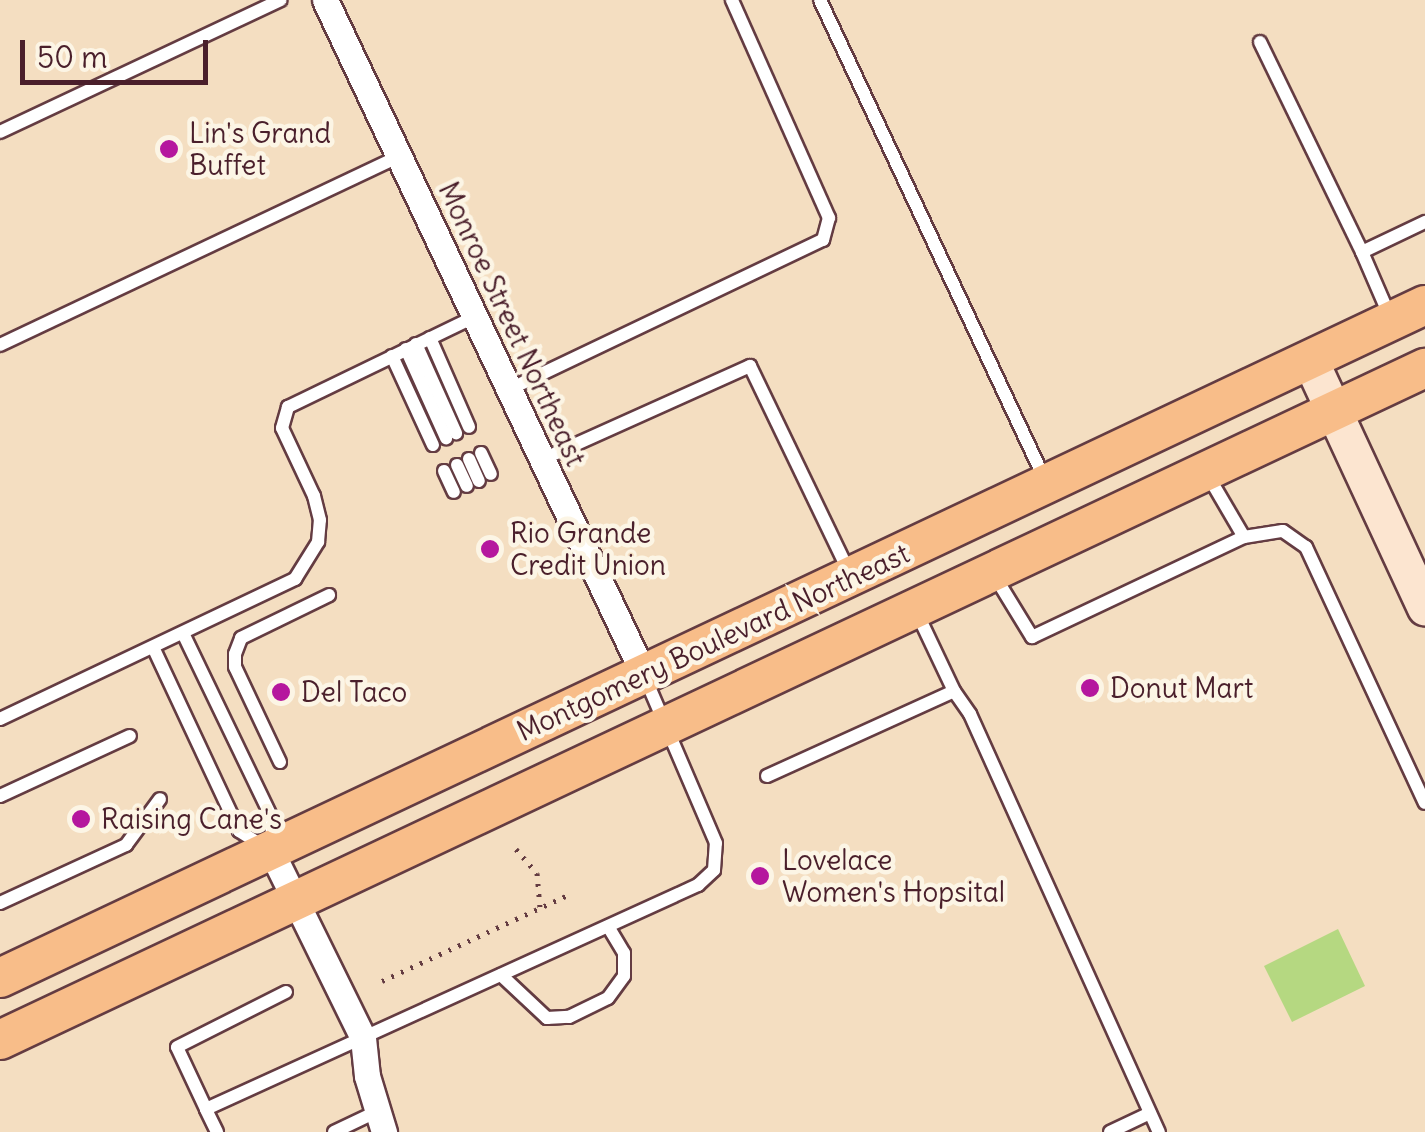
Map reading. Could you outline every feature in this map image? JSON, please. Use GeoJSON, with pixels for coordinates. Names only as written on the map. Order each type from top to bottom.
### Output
{"type":"FeatureCollection","features":[{"type":"Feature","properties":{"kind":"main road","name":"Montgomery Boulevard Northeast"},"geometry":{"type":"LineString","coordinates":[[0,978],[1408,313]]}},
{"type":"Feature","properties":{"kind":"main road"},"geometry":{"type":"LineString","coordinates":[[1310,360],[1425,608]]}},
{"type":"Feature","properties":{"kind":"main road","name":"Montgomery Boulevard Northeast"},"geometry":{"type":"LineString","coordinates":[[0,1040],[1425,368]]}},
{"type":"Feature","properties":{"kind":"street","name":"Monroe Street Northeast"},"geometry":{"type":"LineString","coordinates":[[325,0],[644,675]]}},
{"type":"Feature","properties":{"kind":"street"},"geometry":{"type":"LineString","coordinates":[[271,851],[364,1038],[367,1076],[381,1122]]}},
{"type":"Feature","properties":{"kind":"lane"},"geometry":{"type":"LineString","coordinates":[[0,132],[280,0]]}},
{"type":"Feature","properties":{"kind":"lane"},"geometry":{"type":"LineString","coordinates":[[510,389],[823,240],[829,218],[732,0]]}},
{"type":"Feature","properties":{"kind":"lane"},"geometry":{"type":"LineString","coordinates":[[820,0],[1047,484]]}},
{"type":"Feature","properties":{"kind":"lane"},"geometry":{"type":"LineString","coordinates":[[1260,42],[1362,252],[1408,313]]}},
{"type":"Feature","properties":{"kind":"lane"},"geometry":{"type":"LineString","coordinates":[[0,345],[400,156]]}},
{"type":"Feature","properties":{"kind":"lane"},"geometry":{"type":"LineString","coordinates":[[1362,252],[1425,222]]}},
{"type":"Feature","properties":{"kind":"lane"},"geometry":{"type":"LineString","coordinates":[[0,718],[295,579],[309,562],[320,520],[314,496],[284,434],[284,414],[293,403],[476,316]]}},
{"type":"Feature","properties":{"kind":"lane"},"geometry":{"type":"LineString","coordinates":[[417,344],[451,436]]}},
{"type":"Feature","properties":{"kind":"lane"},"geometry":{"type":"LineString","coordinates":[[417,344],[451,436]]}},
{"type":"Feature","properties":{"kind":"lane"},"geometry":{"type":"LineString","coordinates":[[392,356],[451,436]]}},
{"type":"Feature","properties":{"kind":"lane"},"geometry":{"type":"LineString","coordinates":[[543,459],[750,366],[851,577]]}},
{"type":"Feature","properties":{"kind":"lane"},"geometry":{"type":"LineString","coordinates":[[473,483],[463,462],[473,483]]}},
{"type":"Feature","properties":{"kind":"lane"},"geometry":{"type":"LineString","coordinates":[[1206,472],[1244,537]]}},
{"type":"Feature","properties":{"kind":"lane"},"geometry":{"type":"LineString","coordinates":[[992,572],[1032,637],[1244,537],[1283,531],[1306,547],[1425,803]]}},
{"type":"Feature","properties":{"kind":"lane"},"geometry":{"type":"LineString","coordinates":[[280,762],[235,668],[235,654],[241,638],[330,595]]}},
{"type":"Feature","properties":{"kind":"lane"},"geometry":{"type":"LineString","coordinates":[[915,608],[954,692],[970,714],[1159,1132]]}},
{"type":"Feature","properties":{"kind":"lane"},"geometry":{"type":"LineString","coordinates":[[183,634],[272,818],[271,851]]}},
{"type":"Feature","properties":{"kind":"lane"},"geometry":{"type":"LineString","coordinates":[[154,648],[239,830],[271,851]]}},
{"type":"Feature","properties":{"kind":"lane"},"geometry":{"type":"LineString","coordinates":[[206,1110],[698,885],[714,870],[716,842],[644,675]]}},
{"type":"Feature","properties":{"kind":"lane"},"geometry":{"type":"LineString","coordinates":[[767,776],[954,692]]}},
{"type":"Feature","properties":{"kind":"lane"},"geometry":{"type":"LineString","coordinates":[[0,796],[130,736]]}},
{"type":"Feature","properties":{"kind":"lane"},"geometry":{"type":"LineString","coordinates":[[0,903],[126,846],[160,799]]}},
{"type":"Feature","properties":{"kind":"lane"},"geometry":{"type":"LineString","coordinates":[[501,975],[547,1018],[569,1017],[608,998],[624,976],[624,953],[608,926]]}},
{"type":"Feature","properties":{"kind":"lane"},"geometry":{"type":"LineString","coordinates":[[217,1132],[176,1047],[286,992]]}},
{"type":"Feature","properties":{"kind":"lane"},"geometry":{"type":"LineString","coordinates":[[1110,1132],[1150,1114]]}},
{"type":"Feature","properties":{"kind":"lane"},"geometry":{"type":"LineString","coordinates":[[334,1132],[381,1122]]}},
{"type":"Feature","properties":{"kind":"path"},"geometry":{"type":"LineString","coordinates":[[516,850],[537,873],[540,908]]}},
{"type":"Feature","properties":{"kind":"path"},"geometry":{"type":"LineString","coordinates":[[382,981],[566,896]]}},
{"type":"Feature","properties":{"kind":"green space"},"geometry":{"type":"Polygon","coordinates":[[[1338,929],[1365,986],[1292,1022],[1264,966],[1338,929]]]}},
{"type":"Feature","properties":{"kind":"place","name":"Lin's Grand Buffet"},"geometry":{"type":"Point","coordinates":[169,149]}},
{"type":"Feature","properties":{"kind":"place","name":"Rio Grande Credit Union"},"geometry":{"type":"Point","coordinates":[490,549]}},
{"type":"Feature","properties":{"kind":"place","name":"Donut Mart"},"geometry":{"type":"Point","coordinates":[1090,688]}},
{"type":"Feature","properties":{"kind":"place","name":"Del Taco"},"geometry":{"type":"Point","coordinates":[281,692]}},
{"type":"Feature","properties":{"kind":"place","name":"Raising Cane's"},"geometry":{"type":"Point","coordinates":[81,819]}},
{"type":"Feature","properties":{"kind":"place","name":"Lovelace Women's Hopsital"},"geometry":{"type":"Point","coordinates":[760,876]}}]}
